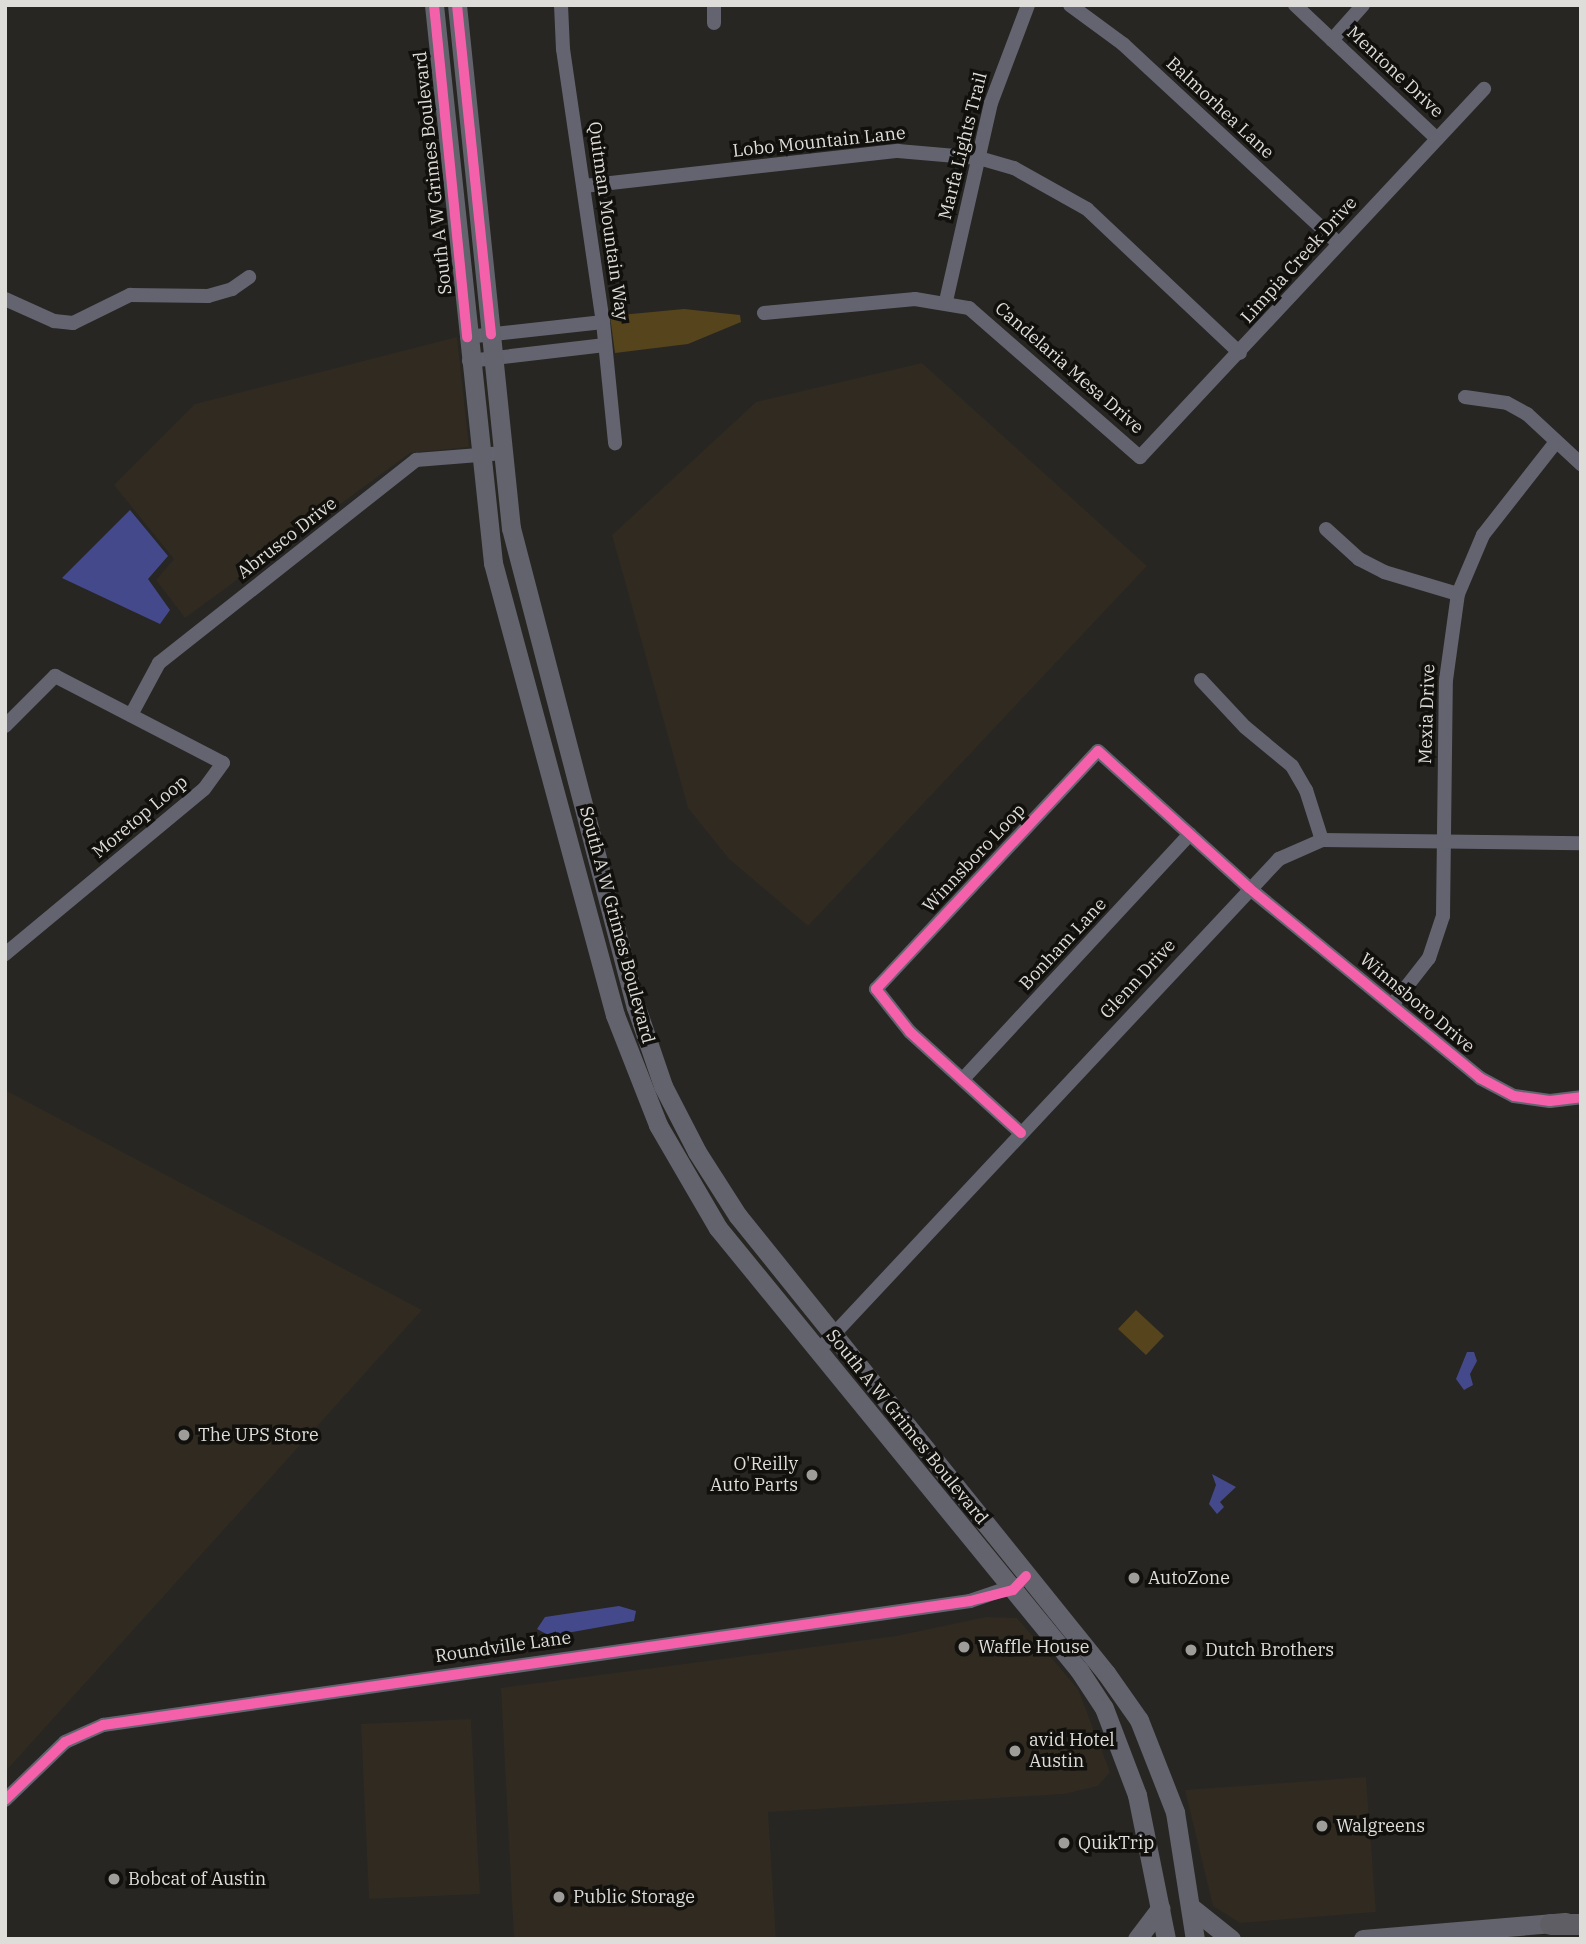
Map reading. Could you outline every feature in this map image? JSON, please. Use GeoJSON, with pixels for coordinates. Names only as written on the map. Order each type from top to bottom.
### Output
{"type":"FeatureCollection","features":[{"type":"Feature","properties":{"kind":"highway"},"geometry":{"type":"LineString","coordinates":[[1550,1924],[1581,1922]]}},
{"type":"Feature","properties":{"kind":"main road","name":"South A W Grimes Boulevard"},"geometry":{"type":"LineString","coordinates":[[434,5],[492,563],[615,1015],[645,1094],[686,1179],[718,1228],[818,1350],[1020,1583],[1106,1673],[1139,1720],[1166,1782],[1180,1838],[1195,1939]]}},
{"type":"Feature","properties":{"kind":"main road","name":"South A W Grimes Boulevard"},"geometry":{"type":"LineString","coordinates":[[457,5],[511,527],[636,1007],[663,1086],[697,1152],[738,1216],[1020,1583],[1104,1708],[1128,1762],[1166,1939]]}},
{"type":"Feature","properties":{"kind":"main road"},"geometry":{"type":"LineString","coordinates":[[450,168],[473,166]]}},
{"type":"Feature","properties":{"kind":"main road"},"geometry":{"type":"LineString","coordinates":[[505,610],[528,622],[542,639]]}},
{"type":"Feature","properties":{"kind":"main road"},"geometry":{"type":"LineString","coordinates":[[594,938],[617,932]]}},
{"type":"Feature","properties":{"kind":"main road"},"geometry":{"type":"LineString","coordinates":[[645,1094],[663,1086]]}},
{"type":"Feature","properties":{"kind":"main road"},"geometry":{"type":"LineString","coordinates":[[1128,1762],[1154,1781],[1167,1825],[1180,1838]]}},
{"type":"Feature","properties":{"kind":"main road"},"geometry":{"type":"LineString","coordinates":[[1137,1939],[1160,1908]]}},
{"type":"Feature","properties":{"kind":"main road"},"geometry":{"type":"LineString","coordinates":[[1192,1908],[1231,1939]]}},
{"type":"Feature","properties":{"kind":"main road"},"geometry":{"type":"LineString","coordinates":[[1363,1939],[1550,1924]]}},
{"type":"Feature","properties":{"kind":"street","name":"Quitman Mountain Way"},"geometry":{"type":"LineString","coordinates":[[561,5],[563,49],[603,323],[615,443]]}},
{"type":"Feature","properties":{"kind":"street"},"geometry":{"type":"LineString","coordinates":[[714,5],[714,23]]}},
{"type":"Feature","properties":{"kind":"street","name":"Marfa Lights Trail"},"geometry":{"type":"LineString","coordinates":[[946,301],[998,81],[1028,5]]}},
{"type":"Feature","properties":{"kind":"street","name":"Balmorhea Lane"},"geometry":{"type":"LineString","coordinates":[[1070,5],[1124,44],[1339,244]]}},
{"type":"Feature","properties":{"kind":"street","name":"Mentone Drive"},"geometry":{"type":"LineString","coordinates":[[1295,5],[1437,139]]}},
{"type":"Feature","properties":{"kind":"street"},"geometry":{"type":"LineString","coordinates":[[1332,40],[1363,5]]}},
{"type":"Feature","properties":{"kind":"street","name":"Limpia Creek Drive"},"geometry":{"type":"LineString","coordinates":[[1140,457],[1485,89]]}},
{"type":"Feature","properties":{"kind":"street","name":"Lobo Mountain Lane"},"geometry":{"type":"LineString","coordinates":[[584,186],[898,151],[979,158],[1014,168],[1087,209],[1240,353]]}},
{"type":"Feature","properties":{"kind":"street"},"geometry":{"type":"LineString","coordinates":[[5,299],[54,321],[73,323],[130,295],[208,296],[232,289],[249,277]]}},
{"type":"Feature","properties":{"kind":"street","name":"Candelaria Mesa Drive"},"geometry":{"type":"LineString","coordinates":[[764,313],[899,300],[946,301],[969,308],[997,328],[1140,457]]}},
{"type":"Feature","properties":{"kind":"street"},"geometry":{"type":"LineString","coordinates":[[467,337],[603,323]]}},
{"type":"Feature","properties":{"kind":"street"},"geometry":{"type":"LineString","coordinates":[[469,361],[605,345]]}},
{"type":"Feature","properties":{"kind":"street"},"geometry":{"type":"LineString","coordinates":[[1465,397],[1507,403],[1527,414],[1581,464]]}},
{"type":"Feature","properties":{"kind":"street","name":"Mexia Drive"},"geometry":{"type":"LineString","coordinates":[[1392,1004],[1429,958],[1438,938],[1443,916],[1446,680],[1458,594],[1483,534],[1556,442]]}},
{"type":"Feature","properties":{"kind":"street","name":"Abrusco Drive"},"geometry":{"type":"LineString","coordinates":[[131,715],[159,663],[416,460],[504,453]]}},
{"type":"Feature","properties":{"kind":"street"},"geometry":{"type":"LineString","coordinates":[[1326,529],[1359,559],[1384,572],[1458,594]]}},
{"type":"Feature","properties":{"kind":"street","name":"Moretop Loop"},"geometry":{"type":"LineString","coordinates":[[5,726],[55,676],[223,763],[204,789],[5,954]]}},
{"type":"Feature","properties":{"kind":"street"},"geometry":{"type":"LineString","coordinates":[[1201,680],[1245,727],[1292,766],[1306,790],[1322,840]]}},
{"type":"Feature","properties":{"kind":"street","name":"Winnsboro Loop"},"geometry":{"type":"LineString","coordinates":[[1021,1133],[910,1032],[876,989],[1098,751],[1249,888]]}},
{"type":"Feature","properties":{"kind":"street","name":"Bonham Lane"},"geometry":{"type":"LineString","coordinates":[[963,1079],[1190,834]]}},
{"type":"Feature","properties":{"kind":"street","name":"Glenn Drive"},"geometry":{"type":"LineString","coordinates":[[818,1350],[1249,888],[1286,855],[1322,840],[1581,843]]}},
{"type":"Feature","properties":{"kind":"street","name":"Winnsboro Drive"},"geometry":{"type":"LineString","coordinates":[[1249,888],[1480,1078],[1514,1096],[1550,1101],[1581,1097]]}},
{"type":"Feature","properties":{"kind":"street","name":"Roundville Lane"},"geometry":{"type":"LineString","coordinates":[[5,1800],[65,1742],[103,1725],[970,1601],[1020,1583]]}},
{"type":"Feature","properties":{"kind":"shaded area"},"geometry":{"type":"Polygon","coordinates":[[[684,309],[740,315],[741,322],[688,344],[615,353],[610,316],[684,309]]]}},
{"type":"Feature","properties":{"kind":"shaded area"},"geometry":{"type":"Polygon","coordinates":[[[457,337],[469,447],[410,453],[185,618],[156,580],[174,559],[114,485],[195,404],[457,337]]]}},
{"type":"Feature","properties":{"kind":"shaded area"},"geometry":{"type":"Polygon","coordinates":[[[922,363],[1147,566],[808,926],[729,859],[688,808],[612,535],[756,402],[922,363]]]}},
{"type":"Feature","properties":{"kind":"shaded area"},"geometry":{"type":"Polygon","coordinates":[[[5,1090],[422,1310],[5,1772],[5,1090]]]}},
{"type":"Feature","properties":{"kind":"shaded area"},"geometry":{"type":"Polygon","coordinates":[[[1136,1310],[1164,1336],[1146,1355],[1118,1329],[1136,1310]]]}},
{"type":"Feature","properties":{"kind":"shaded area"},"geometry":{"type":"Polygon","coordinates":[[[986,1617],[1017,1618],[1078,1689],[1110,1772],[1098,1786],[1064,1794],[768,1812],[776,1939],[514,1939],[501,1688],[896,1636],[986,1617]]]}},
{"type":"Feature","properties":{"kind":"shaded area"},"geometry":{"type":"Polygon","coordinates":[[[471,1719],[480,1894],[369,1899],[361,1724],[471,1719]]]}},
{"type":"Feature","properties":{"kind":"shaded area"},"geometry":{"type":"Polygon","coordinates":[[[1366,1777],[1376,1912],[1240,1923],[1213,1906],[1185,1790],[1366,1777]]]}},
{"type":"Feature","properties":{"kind":"water"},"geometry":{"type":"Polygon","coordinates":[[[130,510],[168,556],[148,579],[170,610],[160,624],[62,578],[130,510]]]}},
{"type":"Feature","properties":{"kind":"water"},"geometry":{"type":"Polygon","coordinates":[[[1467,1352],[1474,1352],[1477,1361],[1470,1374],[1473,1385],[1464,1390],[1456,1379],[1467,1352]]]}},
{"type":"Feature","properties":{"kind":"water"},"geometry":{"type":"Polygon","coordinates":[[[1212,1474],[1236,1487],[1220,1502],[1224,1507],[1217,1514],[1209,1504],[1216,1485],[1212,1474]]]}},
{"type":"Feature","properties":{"kind":"water"},"geometry":{"type":"Polygon","coordinates":[[[619,1606],[636,1611],[634,1621],[550,1636],[537,1629],[545,1617],[619,1606]]]}},
{"type":"Feature","properties":{"kind":"cycle path"},"geometry":{"type":"LineString","coordinates":[[434,5],[467,337]]}},
{"type":"Feature","properties":{"kind":"cycle path"},"geometry":{"type":"LineString","coordinates":[[457,5],[491,334]]}},
{"type":"Feature","properties":{"kind":"cycle path"},"geometry":{"type":"LineString","coordinates":[[1021,1133],[910,1032],[876,989],[1098,751],[1249,888],[1480,1078],[1514,1096],[1550,1101],[1581,1097]]}},
{"type":"Feature","properties":{"kind":"cycle path"},"geometry":{"type":"LineString","coordinates":[[5,1800],[65,1742],[103,1725],[970,1601],[1013,1590],[1026,1576]]}},
{"type":"Feature","properties":{"kind":"place","name":"The UPS Store"},"geometry":{"type":"Point","coordinates":[184,1435]}},
{"type":"Feature","properties":{"kind":"place","name":"O'Reilly Auto Parts"},"geometry":{"type":"Point","coordinates":[812,1475]}},
{"type":"Feature","properties":{"kind":"place","name":"AutoZone"},"geometry":{"type":"Point","coordinates":[1134,1578]}},
{"type":"Feature","properties":{"kind":"place","name":"Waffle House"},"geometry":{"type":"Point","coordinates":[964,1647]}},
{"type":"Feature","properties":{"kind":"place","name":"Dutch Brothers"},"geometry":{"type":"Point","coordinates":[1191,1650]}},
{"type":"Feature","properties":{"kind":"place","name":"avid Hotel Austin"},"geometry":{"type":"Point","coordinates":[1015,1751]}},
{"type":"Feature","properties":{"kind":"place","name":"Walgreens"},"geometry":{"type":"Point","coordinates":[1322,1826]}},
{"type":"Feature","properties":{"kind":"place","name":"QuikTrip"},"geometry":{"type":"Point","coordinates":[1064,1843]}},
{"type":"Feature","properties":{"kind":"place","name":"Bobcat of Austin"},"geometry":{"type":"Point","coordinates":[114,1879]}},
{"type":"Feature","properties":{"kind":"place","name":"Public Storage"},"geometry":{"type":"Point","coordinates":[559,1897]}}]}
